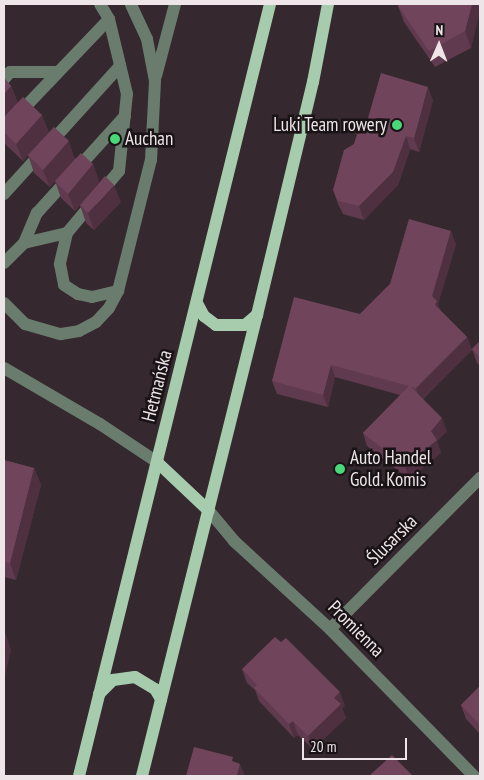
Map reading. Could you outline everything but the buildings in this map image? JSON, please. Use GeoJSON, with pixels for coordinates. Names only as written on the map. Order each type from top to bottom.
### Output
{"type":"FeatureCollection","features":[{"type":"Feature","properties":{"kind":"main road","name":"Hetmańska"},"geometry":{"type":"LineString","coordinates":[[79,776],[270,4]]}},
{"type":"Feature","properties":{"kind":"main road"},"geometry":{"type":"LineString","coordinates":[[142,776],[257,315],[313,82],[328,4]]}},
{"type":"Feature","properties":{"kind":"main road"},"geometry":{"type":"LineString","coordinates":[[197,303],[204,316],[216,325],[245,325],[257,315]]}},
{"type":"Feature","properties":{"kind":"main road"},"geometry":{"type":"LineString","coordinates":[[157,462],[209,511]]}},
{"type":"Feature","properties":{"kind":"main road"},"geometry":{"type":"LineString","coordinates":[[98,696],[113,680],[135,677],[154,689],[161,699]]}},
{"type":"Feature","properties":{"kind":"street"},"geometry":{"type":"LineString","coordinates":[[100,4],[109,19],[127,94],[119,171],[67,233],[60,264],[64,285],[78,294],[92,297],[118,291]]}},
{"type":"Feature","properties":{"kind":"street"},"geometry":{"type":"LineString","coordinates":[[4,303],[25,324],[42,331],[61,334],[80,331],[96,322],[109,308],[118,291],[151,160],[154,80],[148,39],[131,4]]}},
{"type":"Feature","properties":{"kind":"street"},"geometry":{"type":"LineString","coordinates":[[154,80],[175,4]]}},
{"type":"Feature","properties":{"kind":"street"},"geometry":{"type":"LineString","coordinates":[[4,128],[109,19]]}},
{"type":"Feature","properties":{"kind":"street"},"geometry":{"type":"LineString","coordinates":[[4,194],[120,66]]}},
{"type":"Feature","properties":{"kind":"street"},"geometry":{"type":"LineString","coordinates":[[4,78],[10,72],[58,72]]}},
{"type":"Feature","properties":{"kind":"street"},"geometry":{"type":"LineString","coordinates":[[4,263],[24,243],[37,213],[125,116]]}},
{"type":"Feature","properties":{"kind":"street"},"geometry":{"type":"LineString","coordinates":[[24,243],[67,233]]}},
{"type":"Feature","properties":{"kind":"street"},"geometry":{"type":"LineString","coordinates":[[4,368],[157,462]]}},
{"type":"Feature","properties":{"kind":"street","name":"Ślusarska"},"geometry":{"type":"LineString","coordinates":[[330,629],[480,478]]}},
{"type":"Feature","properties":{"kind":"street","name":"Promienna"},"geometry":{"type":"LineString","coordinates":[[209,511],[234,541],[330,629],[474,776]]}},
{"type":"Feature","properties":{"kind":"place","name":"Luki Team rowery"},"geometry":{"type":"Point","coordinates":[397,125]}},
{"type":"Feature","properties":{"kind":"place","name":"Auchan"},"geometry":{"type":"Point","coordinates":[115,139]}},
{"type":"Feature","properties":{"kind":"place","name":"Auto Handel Gold. Komis"},"geometry":{"type":"Point","coordinates":[340,469]}}]}
